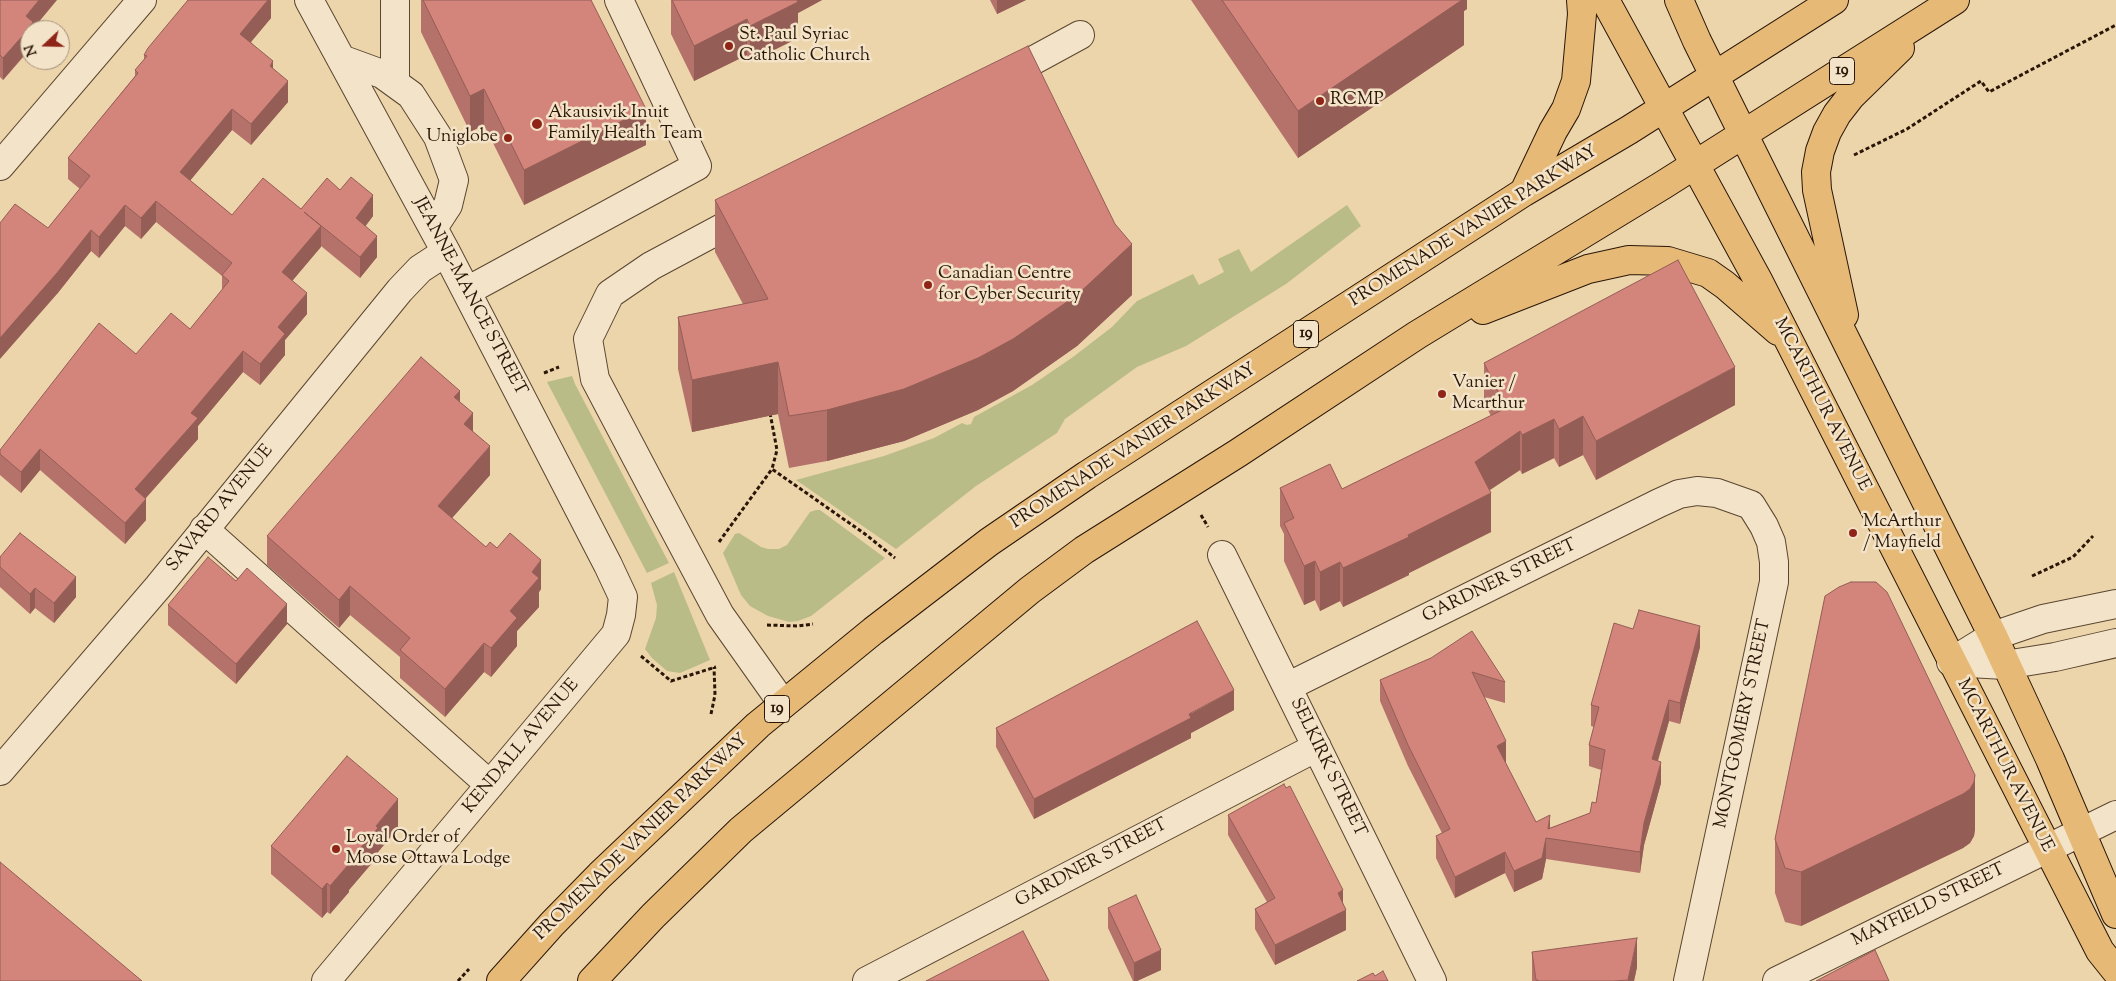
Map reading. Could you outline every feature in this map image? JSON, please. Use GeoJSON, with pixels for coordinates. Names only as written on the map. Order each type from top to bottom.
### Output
{"type":"FeatureCollection","features":[{"type":"Feature","properties":{"kind":"main road"},"geometry":{"type":"LineString","coordinates":[[1524,192],[1552,131],[1566,109],[1576,82],[1582,14],[1581,0]]}},
{"type":"Feature","properties":{"kind":"main road","name":"MCARTHUR AVENUE"},"geometry":{"type":"LineString","coordinates":[[1605,0],[1665,107],[1788,338],[1951,662],[2100,951],[2116,971]]}},
{"type":"Feature","properties":{"kind":"main road"},"geometry":{"type":"LineString","coordinates":[[1679,0],[1714,76],[1993,636],[2081,831],[2116,914]]}},
{"type":"Feature","properties":{"kind":"main road","name":"PROMENADE VANIER PARKWAY"},"geometry":{"type":"LineString","coordinates":[[501,981],[552,924],[647,828],[758,725],[866,636],[989,542],[1087,475],[1524,192],[1665,107],[1834,0]]}},
{"type":"Feature","properties":{"kind":"main road"},"geometry":{"type":"LineString","coordinates":[[1851,350],[1817,190],[1816,172],[1820,151],[1834,120],[1850,96],[1948,4]]}},
{"type":"Feature","properties":{"kind":"main road","name":"19"},"geometry":{"type":"LineString","coordinates":[[592,981],[653,916],[756,817],[1030,590],[1084,550],[1238,453],[1417,335],[1948,4]]}},
{"type":"Feature","properties":{"kind":"main road"},"geometry":{"type":"LineString","coordinates":[[1417,335],[1588,269],[1629,260],[1646,260],[1668,261],[1708,273],[1788,338]]}},
{"type":"Feature","properties":{"kind":"street"},"geometry":{"type":"LineString","coordinates":[[0,166],[142,0]]}},
{"type":"Feature","properties":{"kind":"street","name":"JEANNE-MANCE STREET"},"geometry":{"type":"LineString","coordinates":[[309,0],[446,252],[623,597]]}},
{"type":"Feature","properties":{"kind":"street"},"geometry":{"type":"LineString","coordinates":[[395,0],[395,83]]}},
{"type":"Feature","properties":{"kind":"street"},"geometry":{"type":"LineString","coordinates":[[467,292],[697,166],[619,0]]}},
{"type":"Feature","properties":{"kind":"street"},"geometry":{"type":"LineString","coordinates":[[983,88],[1080,36]]}},
{"type":"Feature","properties":{"kind":"street"},"geometry":{"type":"LineString","coordinates":[[341,59],[382,74],[411,95],[438,137],[454,180],[448,205],[433,228]]}},
{"type":"Feature","properties":{"kind":"street"},"geometry":{"type":"LineString","coordinates":[[1035,60],[1047,85]]}},
{"type":"Feature","properties":{"kind":"street"},"geometry":{"type":"LineString","coordinates":[[766,204],[651,266],[610,294],[588,339],[595,379],[720,615],[783,704]]}},
{"type":"Feature","properties":{"kind":"street","name":"SAVARD AVENUE"},"geometry":{"type":"LineString","coordinates":[[0,771],[158,587],[400,290],[420,269],[446,252]]}},
{"type":"Feature","properties":{"kind":"street","name":"GARDNER STREET"},"geometry":{"type":"LineString","coordinates":[[1287,687],[1659,503],[1679,494],[1697,491],[1717,492]]}},
{"type":"Feature","properties":{"kind":"street","name":"MONTGOMERY STREET"},"geometry":{"type":"LineString","coordinates":[[1688,981],[1774,582],[1771,542],[1760,519],[1751,505],[1717,492]]}},
{"type":"Feature","properties":{"kind":"street"},"geometry":{"type":"LineString","coordinates":[[204,529],[490,785]]}},
{"type":"Feature","properties":{"kind":"street","name":"SELKIRK STREET"},"geometry":{"type":"LineString","coordinates":[[1222,555],[1432,981]]}},
{"type":"Feature","properties":{"kind":"street","name":"KENDALL AVENUE"},"geometry":{"type":"LineString","coordinates":[[326,981],[616,634],[623,597]]}},
{"type":"Feature","properties":{"kind":"street"},"geometry":{"type":"LineString","coordinates":[[1951,662],[1993,636],[2043,619],[2116,604]]}},
{"type":"Feature","properties":{"kind":"street"},"geometry":{"type":"LineString","coordinates":[[1951,662],[2005,664],[2055,657],[2116,643]]}},
{"type":"Feature","properties":{"kind":"street","name":"GARDNER STREET"},"geometry":{"type":"LineString","coordinates":[[867,981],[1317,747]]}},
{"type":"Feature","properties":{"kind":"street","name":"MAYFIELD STREET"},"geometry":{"type":"LineString","coordinates":[[1777,981],[2116,815]]}},
{"type":"Feature","properties":{"kind":"path"},"geometry":{"type":"LineString","coordinates":[[1849,157],[1906,129],[1981,81],[1989,92],[2116,25]]}},
{"type":"Feature","properties":{"kind":"path"},"geometry":{"type":"LineString","coordinates":[[516,386],[559,367],[592,363]]}},
{"type":"Feature","properties":{"kind":"path"},"geometry":{"type":"LineString","coordinates":[[718,544],[772,469],[777,450],[769,412]]}},
{"type":"Feature","properties":{"kind":"path"},"geometry":{"type":"LineString","coordinates":[[772,469],[865,534],[895,558]]}},
{"type":"Feature","properties":{"kind":"path"},"geometry":{"type":"LineString","coordinates":[[1186,485],[1222,555]]}},
{"type":"Feature","properties":{"kind":"path"},"geometry":{"type":"LineString","coordinates":[[2032,576],[2073,557],[2093,536]]}},
{"type":"Feature","properties":{"kind":"path"},"geometry":{"type":"LineString","coordinates":[[765,625],[798,626],[813,624]]}},
{"type":"Feature","properties":{"kind":"path"},"geometry":{"type":"LineString","coordinates":[[637,652],[671,681],[714,666],[760,672]]}},
{"type":"Feature","properties":{"kind":"path"},"geometry":{"type":"LineString","coordinates":[[711,714],[715,695],[714,666]]}},
{"type":"Feature","properties":{"kind":"green space"},"geometry":{"type":"Polygon","coordinates":[[[1347,205],[1361,226],[1286,284],[1186,346],[1137,367],[1065,419],[1057,433],[976,486],[896,549],[796,480],[884,456],[934,438],[962,423],[971,424],[974,417],[1032,385],[1073,357],[1112,327],[1137,301],[1193,274],[1199,285],[1224,272],[1218,259],[1239,249],[1251,272],[1347,205]]]}},
{"type":"Feature","properties":{"kind":"green space"},"geometry":{"type":"Polygon","coordinates":[[[572,376],[669,563],[647,573],[547,382],[572,376]]]}},
{"type":"Feature","properties":{"kind":"green space"},"geometry":{"type":"Polygon","coordinates":[[[820,510],[885,558],[811,616],[798,621],[789,622],[768,616],[750,606],[741,595],[723,553],[735,534],[739,533],[761,547],[779,549],[787,545],[810,512],[820,510]]]}},
{"type":"Feature","properties":{"kind":"green space"},"geometry":{"type":"Polygon","coordinates":[[[674,572],[710,660],[680,673],[667,671],[645,649],[656,618],[657,605],[651,583],[674,572]]]}},
{"type":"Feature","properties":{"kind":"building"},"geometry":{"type":"Polygon","coordinates":[[[0,0],[39,0],[26,16],[31,20],[20,20],[20,39],[3,58],[0,55],[0,0]]]}},
{"type":"Feature","properties":{"kind":"building"},"geometry":{"type":"Polygon","coordinates":[[[188,0],[268,0],[240,34],[273,61],[270,66],[288,81],[251,124],[232,109],[180,172],[232,215],[263,178],[301,209],[327,178],[340,190],[351,177],[373,195],[356,218],[377,236],[360,257],[304,212],[321,226],[282,272],[307,293],[278,327],[285,334],[260,364],[243,351],[191,413],[198,418],[135,489],[146,499],[125,523],[40,449],[21,472],[0,454],[0,450],[99,323],[136,354],[171,313],[190,329],[229,281],[222,275],[232,263],[156,201],[141,218],[125,205],[99,237],[91,230],[57,273],[0,338],[0,223],[15,204],[48,228],[90,176],[68,158],[138,73],[135,70],[147,56],[144,55],[148,48],[188,0]]]}},
{"type":"Feature","properties":{"kind":"building"},"geometry":{"type":"Polygon","coordinates":[[[423,0],[591,0],[646,109],[524,170],[484,89],[470,96],[423,0]]]}},
{"type":"Feature","properties":{"kind":"building"},"geometry":{"type":"Polygon","coordinates":[[[672,0],[797,0],[798,2],[750,26],[747,19],[694,46],[672,0]]]}},
{"type":"Feature","properties":{"kind":"building"},"geometry":{"type":"Polygon","coordinates":[[[1222,0],[1462,0],[1298,111],[1222,0]]]}},
{"type":"Feature","properties":{"kind":"building","name":"Canadian Centre for Cyber Security"},"geometry":{"type":"Polygon","coordinates":[[[1028,46],[1115,224],[1132,244],[1077,295],[1013,339],[978,358],[904,389],[827,410],[789,416],[778,362],[692,380],[678,317],[768,299],[715,200],[1028,46]]]}},
{"type":"Feature","properties":{"kind":"building"},"geometry":{"type":"Polygon","coordinates":[[[1678,260],[1735,367],[1596,441],[1583,416],[1559,429],[1554,419],[1522,435],[1520,431],[1475,462],[1491,493],[1408,535],[1409,537],[1343,568],[1340,562],[1320,572],[1315,561],[1304,566],[1284,523],[1294,518],[1280,488],[1330,464],[1342,489],[1506,408],[1484,363],[1678,260]]]}},
{"type":"Feature","properties":{"kind":"building"},"geometry":{"type":"Polygon","coordinates":[[[421,357],[460,391],[454,397],[473,413],[464,424],[490,446],[438,506],[486,547],[490,542],[497,548],[510,533],[541,560],[532,572],[539,578],[510,611],[517,618],[491,648],[484,643],[445,689],[400,650],[410,638],[350,586],[339,600],[267,536],[421,357]]]}},
{"type":"Feature","properties":{"kind":"building"},"geometry":{"type":"Polygon","coordinates":[[[20,533],[76,577],[54,603],[35,588],[30,594],[0,567],[0,557],[20,533]]]}},
{"type":"Feature","properties":{"kind":"building"},"geometry":{"type":"Polygon","coordinates":[[[208,557],[236,581],[247,568],[287,604],[236,664],[168,605],[208,557]]]}},
{"type":"Feature","properties":{"kind":"building"},"geometry":{"type":"Polygon","coordinates":[[[1851,582],[1876,582],[1887,592],[1975,775],[1974,782],[1970,789],[1963,794],[1801,872],[1785,868],[1775,839],[1825,596],[1851,582]]]}},
{"type":"Feature","properties":{"kind":"building"},"geometry":{"type":"Polygon","coordinates":[[[1639,610],[1700,626],[1680,703],[1669,700],[1652,759],[1661,762],[1644,823],[1640,852],[1546,838],[1542,858],[1514,871],[1505,852],[1455,877],[1436,836],[1450,829],[1408,745],[1380,680],[1431,658],[1472,631],[1505,682],[1472,672],[1506,741],[1497,746],[1536,822],[1550,815],[1548,829],[1590,813],[1592,802],[1596,803],[1605,750],[1589,745],[1599,707],[1591,705],[1614,623],[1633,629],[1639,610]]]}},
{"type":"Feature","properties":{"kind":"building"},"geometry":{"type":"Polygon","coordinates":[[[1197,621],[1234,690],[1189,714],[1191,718],[1034,799],[996,728],[1197,621]]]}},
{"type":"Feature","properties":{"kind":"building"},"geometry":{"type":"Polygon","coordinates":[[[347,756],[398,799],[376,826],[378,828],[347,863],[349,864],[330,886],[327,883],[322,889],[271,846],[347,756]]]}},
{"type":"Feature","properties":{"kind":"building"},"geometry":{"type":"Polygon","coordinates":[[[1284,784],[1286,788],[1290,786],[1343,890],[1338,893],[1346,910],[1275,945],[1255,909],[1275,898],[1228,815],[1284,784]]]}},
{"type":"Feature","properties":{"kind":"building"},"geometry":{"type":"Polygon","coordinates":[[[0,862],[142,981],[0,981],[0,862]]]}},
{"type":"Feature","properties":{"kind":"building"},"geometry":{"type":"Polygon","coordinates":[[[1136,895],[1161,950],[1134,963],[1108,908],[1136,895]]]}},
{"type":"Feature","properties":{"kind":"building"},"geometry":{"type":"Polygon","coordinates":[[[1023,931],[1049,981],[926,981],[1023,931]]]}},
{"type":"Feature","properties":{"kind":"building"},"geometry":{"type":"Polygon","coordinates":[[[1637,938],[1628,980],[1536,980],[1532,952],[1637,938]]]}},
{"type":"Feature","properties":{"kind":"building"},"geometry":{"type":"Polygon","coordinates":[[[1875,950],[1889,981],[1816,981],[1875,950]]]}},
{"type":"Feature","properties":{"kind":"building"},"geometry":{"type":"Polygon","coordinates":[[[1383,971],[1388,981],[1357,981],[1373,973],[1375,976],[1383,971]]]}},
{"type":"Feature","properties":{"kind":"place","name":"St. Paul Syriac Catholic Church"},"geometry":{"type":"Point","coordinates":[729,46]}},
{"type":"Feature","properties":{"kind":"place","name":"RCMP"},"geometry":{"type":"Point","coordinates":[1320,101]}},
{"type":"Feature","properties":{"kind":"place","name":"Akausivik Inuit Family Health Team"},"geometry":{"type":"Point","coordinates":[537,124]}},
{"type":"Feature","properties":{"kind":"place","name":"Uniglobe"},"geometry":{"type":"Point","coordinates":[508,138]}},
{"type":"Feature","properties":{"kind":"place","name":"Canadian Centre for Cyber Security"},"geometry":{"type":"Point","coordinates":[928,285]}},
{"type":"Feature","properties":{"kind":"place","name":"Vanier / Mcarthur"},"geometry":{"type":"Point","coordinates":[1442,394]}},
{"type":"Feature","properties":{"kind":"place","name":"McArthur / Mayfield"},"geometry":{"type":"Point","coordinates":[1853,533]}},
{"type":"Feature","properties":{"kind":"place","name":"Loyal Order of Moose Ottawa Lodge"},"geometry":{"type":"Point","coordinates":[336,849]}}]}
